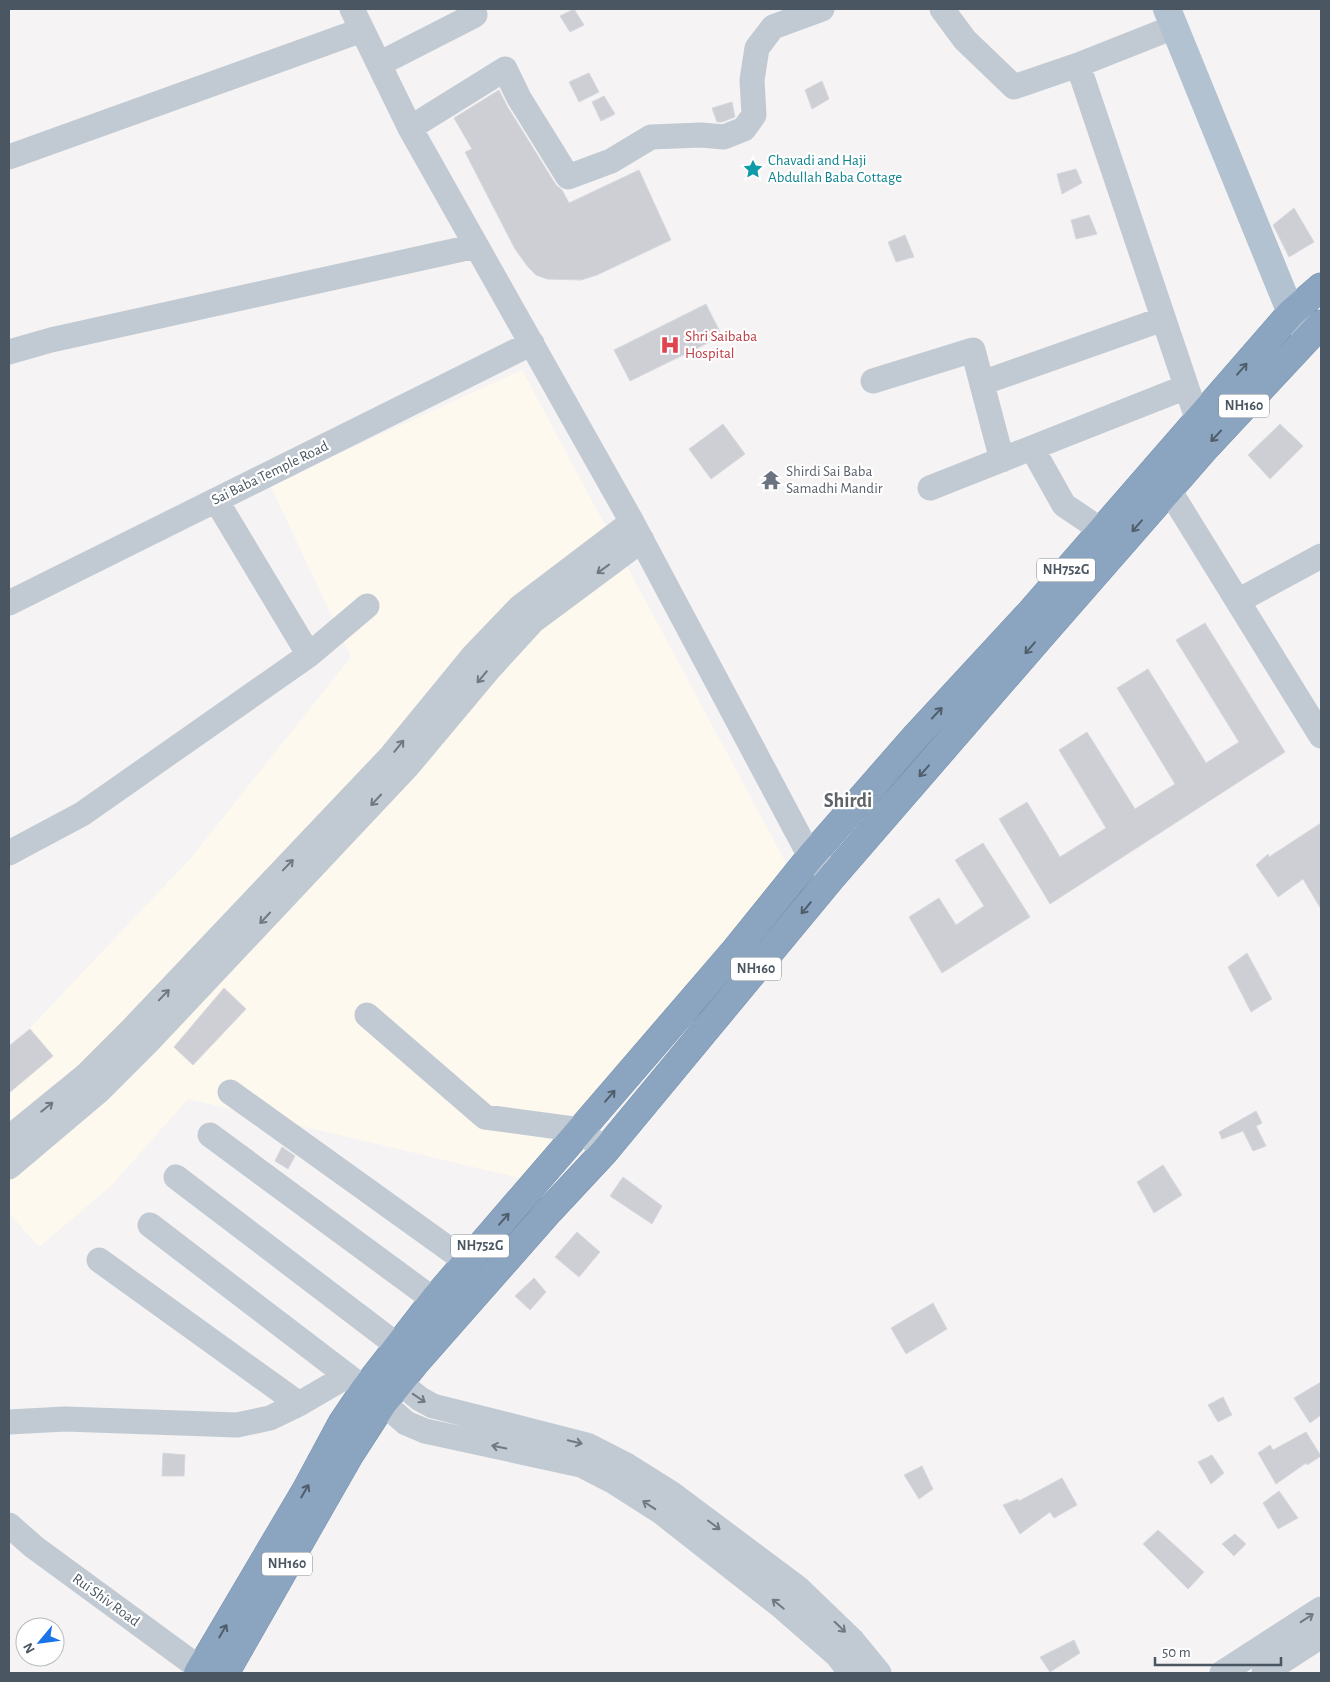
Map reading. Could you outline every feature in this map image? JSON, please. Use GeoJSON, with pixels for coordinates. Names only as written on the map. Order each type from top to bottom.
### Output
{"type":"FeatureCollection","features":[{"type":"Feature","properties":{"kind":"highway","name":"NH752G"},"geometry":{"type":"LineString","coordinates":[[375,1384],[398,1346],[434,1300],[733,954],[812,855],[916,736],[1030,613],[1101,530],[1163,479],[1198,421],[1291,313],[1321,287]]}},
{"type":"Feature","properties":{"kind":"highway","name":"NH160"},"geometry":{"type":"LineString","coordinates":[[208,1672],[350,1454],[375,1384],[495,1272],[605,1151],[1163,479],[1207,446],[1315,330]]}},
{"type":"Feature","properties":{"kind":"main road"},"geometry":{"type":"LineString","coordinates":[[1170,18],[1291,313],[1315,330]]}},
{"type":"Feature","properties":{"kind":"street"},"geometry":{"type":"LineString","coordinates":[[379,64],[475,15],[472,9]]}},
{"type":"Feature","properties":{"kind":"street"},"geometry":{"type":"LineString","coordinates":[[410,128],[505,69],[518,98],[568,177],[611,161],[651,137],[701,135],[724,137],[744,128],[754,115],[752,80],[757,48],[771,18],[822,9]]}},
{"type":"Feature","properties":{"kind":"street"},"geometry":{"type":"LineString","coordinates":[[942,9],[965,40],[1014,87],[1078,65],[1170,18]]}},
{"type":"Feature","properties":{"kind":"street"},"geometry":{"type":"LineString","coordinates":[[9,157],[357,19],[410,128],[637,531],[805,847],[832,877]]}},
{"type":"Feature","properties":{"kind":"street"},"geometry":{"type":"LineString","coordinates":[[1078,65],[1198,421]]}},
{"type":"Feature","properties":{"kind":"street"},"geometry":{"type":"LineString","coordinates":[[9,352],[51,340],[476,246]]}},
{"type":"Feature","properties":{"kind":"street"},"geometry":{"type":"LineString","coordinates":[[982,382],[1163,319]]}},
{"type":"Feature","properties":{"kind":"street","name":"Sai Baba Temple Road"},"geometry":{"type":"LineString","coordinates":[[9,603],[532,344]]}},
{"type":"Feature","properties":{"kind":"street"},"geometry":{"type":"LineString","coordinates":[[873,381],[973,350],[1002,460]]}},
{"type":"Feature","properties":{"kind":"street"},"geometry":{"type":"LineString","coordinates":[[930,488],[1186,387]]}},
{"type":"Feature","properties":{"kind":"street"},"geometry":{"type":"LineString","coordinates":[[1032,448],[1064,505],[1101,530]]}},
{"type":"Feature","properties":{"kind":"street"},"geometry":{"type":"LineString","coordinates":[[1163,479],[1321,736]]}},
{"type":"Feature","properties":{"kind":"street"},"geometry":{"type":"LineString","coordinates":[[216,500],[309,655]]}},
{"type":"Feature","properties":{"kind":"street"},"geometry":{"type":"LineString","coordinates":[[9,1138],[85,1076],[133,1028],[391,756],[473,656],[520,607],[637,531]]}},
{"type":"Feature","properties":{"kind":"street"},"geometry":{"type":"LineString","coordinates":[[9,1167],[99,1091],[148,1042],[407,767],[490,668],[533,621],[637,531]]}},
{"type":"Feature","properties":{"kind":"street"},"geometry":{"type":"LineString","coordinates":[[1238,601],[1321,556]]}},
{"type":"Feature","properties":{"kind":"street"},"geometry":{"type":"LineString","coordinates":[[9,853],[82,814],[309,655],[366,606]]}},
{"type":"Feature","properties":{"kind":"street"},"geometry":{"type":"LineString","coordinates":[[367,1014],[485,1116],[581,1130],[605,1151]]}},
{"type":"Feature","properties":{"kind":"street"},"geometry":{"type":"LineString","coordinates":[[230,1092],[467,1262]]}},
{"type":"Feature","properties":{"kind":"street"},"geometry":{"type":"LineString","coordinates":[[210,1135],[434,1300]]}},
{"type":"Feature","properties":{"kind":"street"},"geometry":{"type":"LineString","coordinates":[[176,1177],[398,1346]]}},
{"type":"Feature","properties":{"kind":"street"},"geometry":{"type":"LineString","coordinates":[[150,1225],[375,1384],[433,1406],[587,1445],[628,1466],[671,1493],[798,1588],[852,1640],[880,1673]]}},
{"type":"Feature","properties":{"kind":"street"},"geometry":{"type":"LineString","coordinates":[[99,1260],[299,1404]]}},
{"type":"Feature","properties":{"kind":"street"},"geometry":{"type":"LineString","coordinates":[[9,1422],[65,1419],[237,1425],[270,1418],[299,1404],[375,1384]]}},
{"type":"Feature","properties":{"kind":"street"},"geometry":{"type":"LineString","coordinates":[[375,1384],[406,1423],[424,1431],[581,1465],[614,1482],[660,1512],[782,1607],[837,1655],[851,1673]]}},
{"type":"Feature","properties":{"kind":"street","name":"Rui Shiv Road"},"geometry":{"type":"LineString","coordinates":[[9,1525],[34,1547],[208,1672]]}},
{"type":"Feature","properties":{"kind":"street"},"geometry":{"type":"LineString","coordinates":[[1222,1673],[1321,1609]]}},
{"type":"Feature","properties":{"kind":"street"},"geometry":{"type":"LineString","coordinates":[[1264,1673],[1321,1636]]}},
{"type":"Feature","properties":{"kind":"shaded area"},"geometry":{"type":"Polygon","coordinates":[[[522,370],[787,865],[524,1179],[188,1099],[111,1186],[39,1247],[9,1213],[9,1050],[191,858],[351,657],[270,485],[522,370]]]}},
{"type":"Feature","properties":{"kind":"building"},"geometry":{"type":"Polygon","coordinates":[[[574,9],[584,25],[570,32],[560,16],[574,9]]]}},
{"type":"Feature","properties":{"kind":"building"},"geometry":{"type":"Polygon","coordinates":[[[589,73],[599,92],[579,102],[569,82],[589,73]]]}},
{"type":"Feature","properties":{"kind":"building"},"geometry":{"type":"Polygon","coordinates":[[[822,81],[829,99],[812,109],[805,90],[822,81]]]}},
{"type":"Feature","properties":{"kind":"building"},"geometry":{"type":"Polygon","coordinates":[[[499,90],[507,106],[569,203],[639,170],[671,240],[597,275],[581,280],[547,279],[536,275],[515,249],[465,152],[472,149],[454,118],[499,90]]]}},
{"type":"Feature","properties":{"kind":"building"},"geometry":{"type":"Polygon","coordinates":[[[604,96],[615,114],[601,121],[592,102],[604,96]]]}},
{"type":"Feature","properties":{"kind":"building"},"geometry":{"type":"Polygon","coordinates":[[[732,102],[735,117],[717,122],[712,108],[732,102]]]}},
{"type":"Feature","properties":{"kind":"building"},"geometry":{"type":"Polygon","coordinates":[[[1076,169],[1082,183],[1062,194],[1057,174],[1076,169]]]}},
{"type":"Feature","properties":{"kind":"building"},"geometry":{"type":"Polygon","coordinates":[[[1294,208],[1314,242],[1289,257],[1273,225],[1294,208]]]}},
{"type":"Feature","properties":{"kind":"building"},"geometry":{"type":"Polygon","coordinates":[[[1089,215],[1097,234],[1076,239],[1071,220],[1089,215]]]}},
{"type":"Feature","properties":{"kind":"building"},"geometry":{"type":"Polygon","coordinates":[[[905,235],[914,257],[896,262],[888,242],[905,235]]]}},
{"type":"Feature","properties":{"kind":"building"},"geometry":{"type":"Polygon","coordinates":[[[706,304],[722,336],[630,381],[614,350],[706,304]]]}},
{"type":"Feature","properties":{"kind":"building"},"geometry":{"type":"Polygon","coordinates":[[[723,424],[745,454],[711,479],[689,449],[723,424]]]}},
{"type":"Feature","properties":{"kind":"building"},"geometry":{"type":"Polygon","coordinates":[[[1280,424],[1303,446],[1270,479],[1248,455],[1280,424]]]}},
{"type":"Feature","properties":{"kind":"building"},"geometry":{"type":"Polygon","coordinates":[[[1205,623],[1285,752],[1050,904],[999,819],[1027,802],[1060,857],[1106,828],[1059,750],[1087,732],[1135,809],[1175,784],[1117,688],[1148,669],[1206,763],[1239,742],[1176,640],[1205,623]]]}},
{"type":"Feature","properties":{"kind":"building"},"geometry":{"type":"Polygon","coordinates":[[[1321,823],[1321,909],[1303,879],[1278,897],[1256,865],[1268,854],[1269,857],[1321,823]]]}},
{"type":"Feature","properties":{"kind":"building"},"geometry":{"type":"Polygon","coordinates":[[[983,843],[1030,917],[942,973],[909,917],[939,898],[956,925],[984,906],[955,860],[983,843]]]}},
{"type":"Feature","properties":{"kind":"building"},"geometry":{"type":"Polygon","coordinates":[[[1247,953],[1272,999],[1251,1012],[1228,967],[1247,953]]]}},
{"type":"Feature","properties":{"kind":"building"},"geometry":{"type":"Polygon","coordinates":[[[224,988],[246,1009],[193,1065],[174,1047],[224,988]]]}},
{"type":"Feature","properties":{"kind":"building"},"geometry":{"type":"Polygon","coordinates":[[[30,1029],[53,1056],[9,1093],[9,1046],[30,1029]]]}},
{"type":"Feature","properties":{"kind":"building"},"geometry":{"type":"Polygon","coordinates":[[[1256,1111],[1262,1123],[1256,1126],[1266,1146],[1253,1151],[1243,1131],[1222,1139],[1219,1132],[1256,1111]]]}},
{"type":"Feature","properties":{"kind":"building"},"geometry":{"type":"Polygon","coordinates":[[[282,1147],[295,1156],[288,1169],[275,1161],[282,1147]]]}},
{"type":"Feature","properties":{"kind":"building"},"geometry":{"type":"Polygon","coordinates":[[[1163,1165],[1182,1195],[1154,1213],[1137,1182],[1163,1165]]]}},
{"type":"Feature","properties":{"kind":"building"},"geometry":{"type":"Polygon","coordinates":[[[623,1177],[662,1206],[652,1224],[610,1196],[623,1177]]]}},
{"type":"Feature","properties":{"kind":"building"},"geometry":{"type":"Polygon","coordinates":[[[577,1232],[600,1252],[579,1277],[555,1257],[577,1232]]]}},
{"type":"Feature","properties":{"kind":"building"},"geometry":{"type":"Polygon","coordinates":[[[534,1278],[546,1292],[530,1310],[515,1296],[534,1278]]]}},
{"type":"Feature","properties":{"kind":"building"},"geometry":{"type":"Polygon","coordinates":[[[933,1303],[947,1329],[906,1354],[891,1328],[933,1303]]]}},
{"type":"Feature","properties":{"kind":"building"},"geometry":{"type":"Polygon","coordinates":[[[1321,1382],[1321,1415],[1310,1423],[1294,1398],[1321,1382]]]}},
{"type":"Feature","properties":{"kind":"building"},"geometry":{"type":"Polygon","coordinates":[[[1223,1397],[1232,1415],[1218,1422],[1208,1405],[1223,1397]]]}},
{"type":"Feature","properties":{"kind":"building"},"geometry":{"type":"Polygon","coordinates":[[[1306,1432],[1321,1456],[1307,1465],[1306,1463],[1276,1484],[1258,1453],[1270,1445],[1273,1450],[1306,1432]]]}},
{"type":"Feature","properties":{"kind":"building"},"geometry":{"type":"Polygon","coordinates":[[[163,1453],[185,1455],[184,1476],[162,1476],[163,1453]]]}},
{"type":"Feature","properties":{"kind":"building"},"geometry":{"type":"Polygon","coordinates":[[[1212,1455],[1224,1473],[1211,1484],[1198,1462],[1212,1455]]]}},
{"type":"Feature","properties":{"kind":"building"},"geometry":{"type":"Polygon","coordinates":[[[922,1466],[933,1489],[919,1499],[904,1475],[922,1466]]]}},
{"type":"Feature","properties":{"kind":"building"},"geometry":{"type":"Polygon","coordinates":[[[1062,1478],[1077,1505],[1054,1518],[1050,1512],[1020,1534],[1003,1505],[1018,1499],[1019,1501],[1062,1478]]]}},
{"type":"Feature","properties":{"kind":"building"},"geometry":{"type":"Polygon","coordinates":[[[1279,1491],[1298,1518],[1278,1529],[1263,1503],[1279,1491]]]}},
{"type":"Feature","properties":{"kind":"building"},"geometry":{"type":"Polygon","coordinates":[[[1158,1530],[1204,1572],[1188,1589],[1143,1544],[1158,1530]]]}},
{"type":"Feature","properties":{"kind":"building"},"geometry":{"type":"Polygon","coordinates":[[[1235,1534],[1246,1544],[1234,1556],[1222,1544],[1235,1534]]]}},
{"type":"Feature","properties":{"kind":"building"},"geometry":{"type":"Polygon","coordinates":[[[1074,1640],[1080,1653],[1050,1672],[1040,1657],[1074,1640]]]}},
{"type":"Feature","properties":{"kind":"place","name":"Chavadi and Haji Abdullah Baba Cottage"},"geometry":{"type":"Point","coordinates":[753,169]}},
{"type":"Feature","properties":{"kind":"place","name":"Shri Saibaba Hospital"},"geometry":{"type":"Point","coordinates":[670,345]}},
{"type":"Feature","properties":{"kind":"place","name":"Shirdi Sai Baba Samadhi Mandir"},"geometry":{"type":"Point","coordinates":[771,480]}},
{"type":"Feature","properties":{"kind":"district","name":"Shirdi"},"geometry":{"type":"Point","coordinates":[848,801]}}]}
